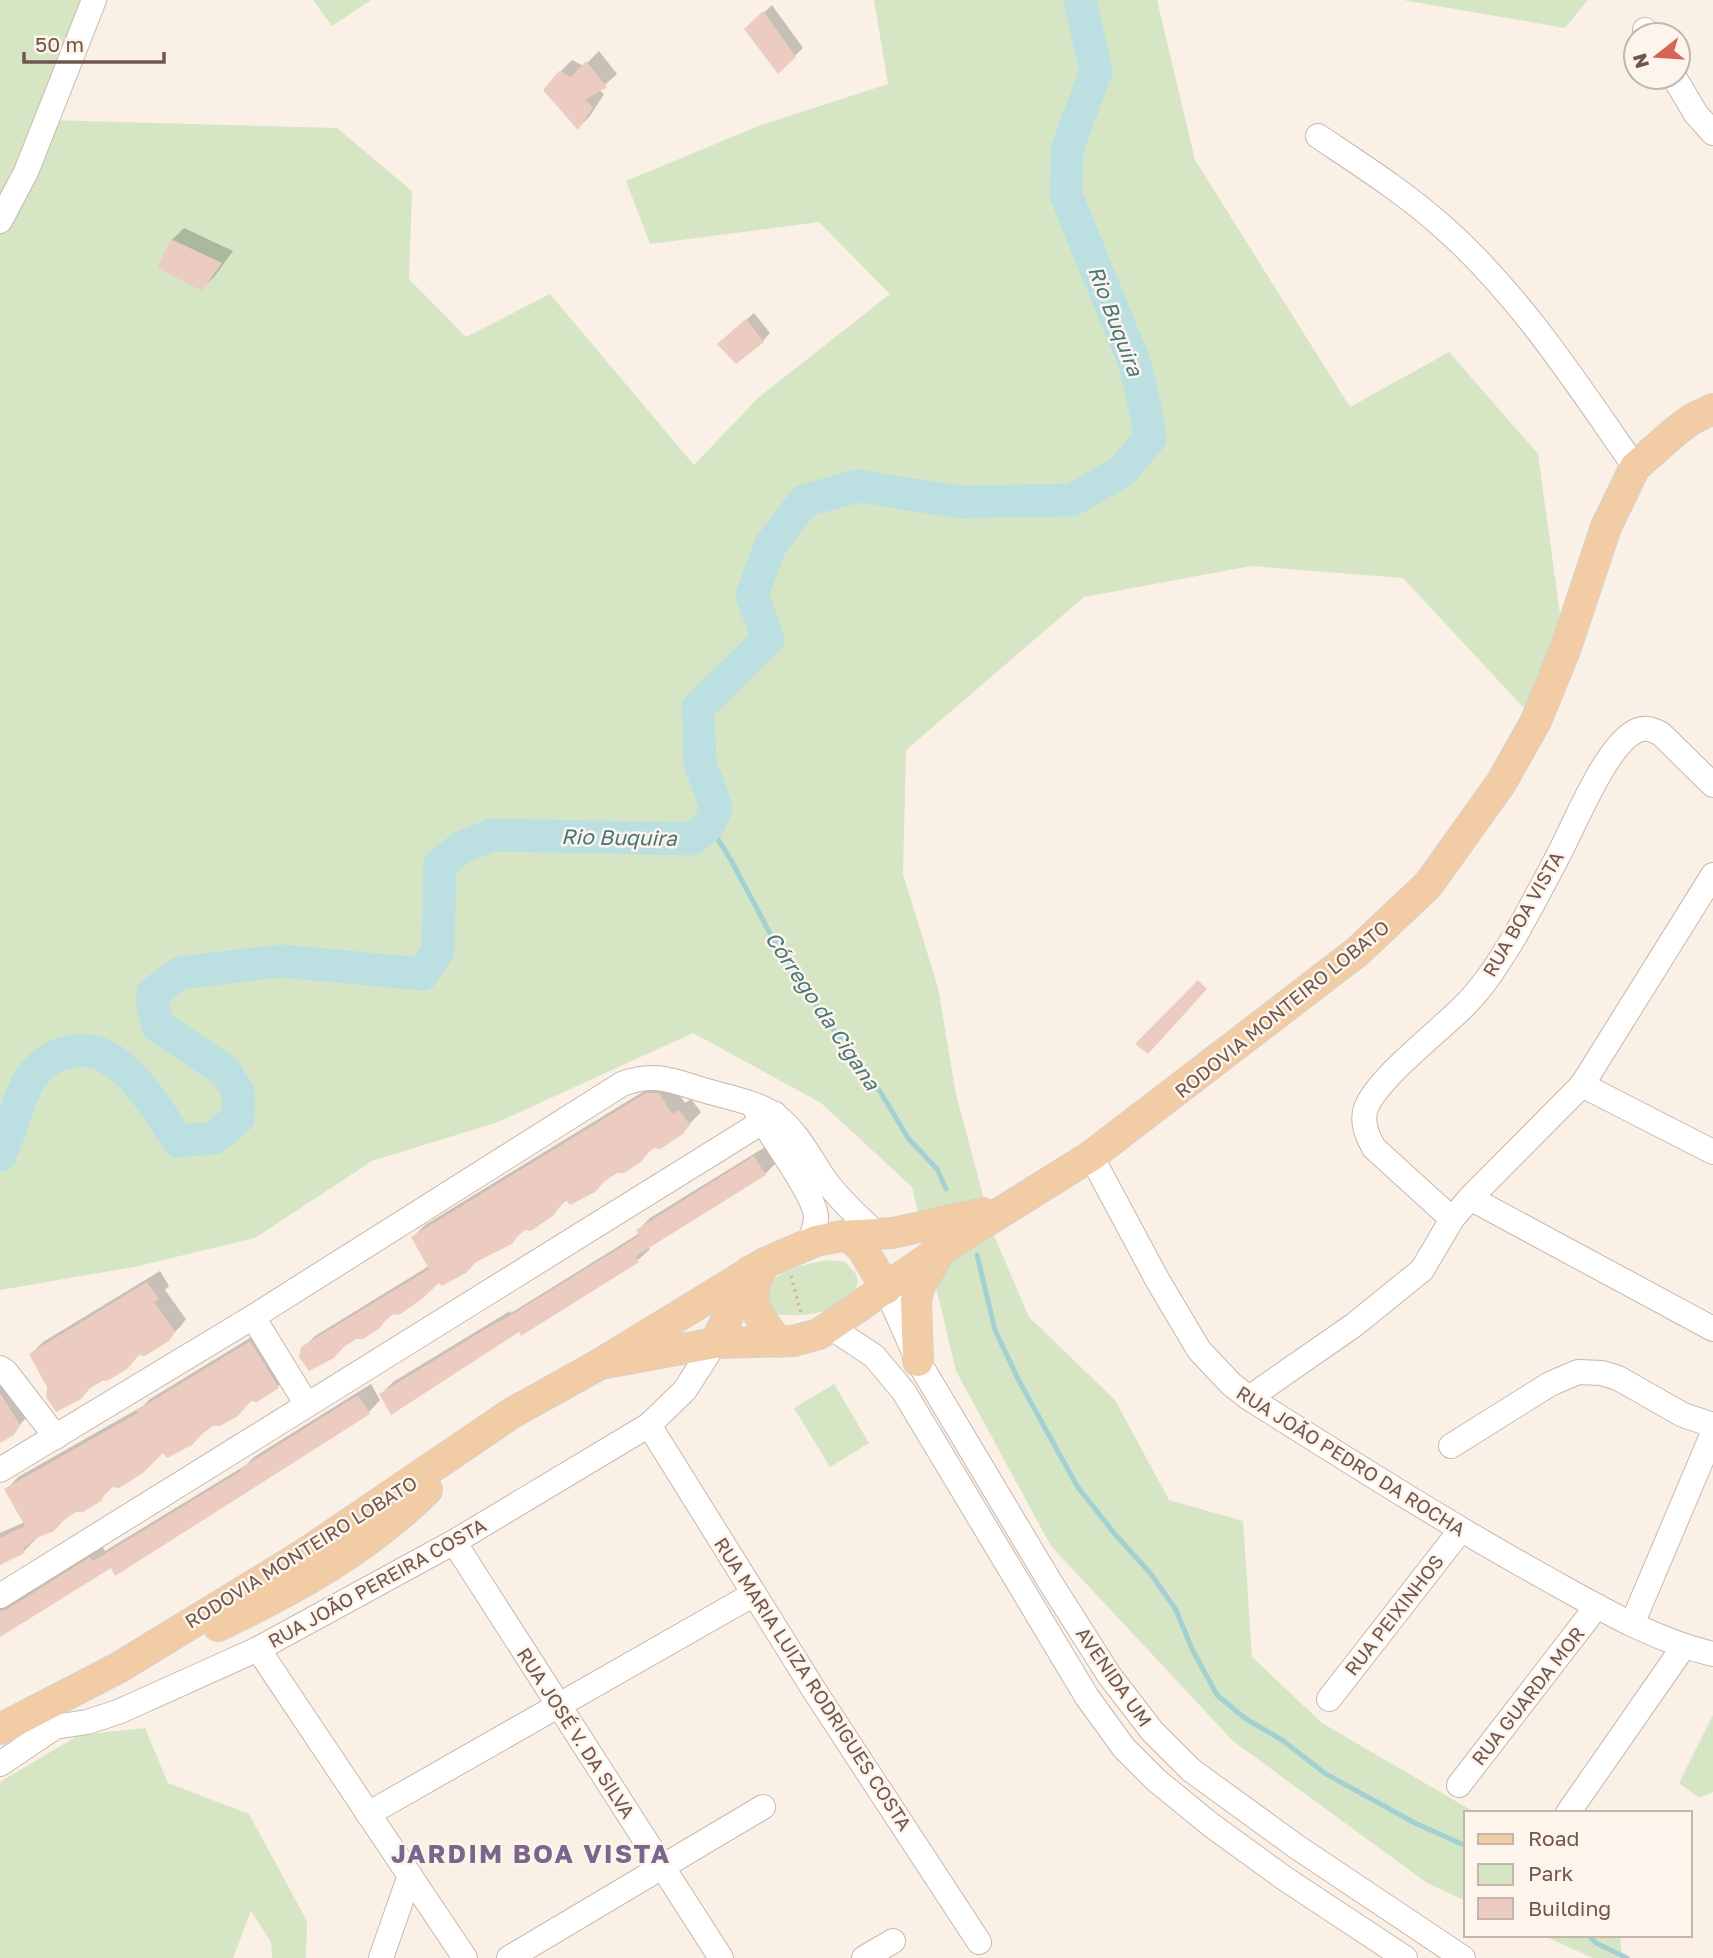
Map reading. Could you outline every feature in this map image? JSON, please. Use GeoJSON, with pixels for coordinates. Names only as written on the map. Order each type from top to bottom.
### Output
{"type":"FeatureCollection","features":[{"type":"Feature","properties":{"kind":"main road","name":"RODOVIA MONTEIRO LOBATO"},"geometry":{"type":"LineString","coordinates":[[600,1364],[715,1343],[778,1342],[819,1333],[942,1249],[1091,1156],[1357,952],[1428,884],[1502,783],[1536,721],[1565,650],[1606,527],[1635,467],[1652,449],[1692,419],[1713,409]]}},
{"type":"Feature","properties":{"kind":"main road","name":"RODOVIA MONTEIRO LOBATO"},"geometry":{"type":"LineString","coordinates":[[0,1728],[49,1717],[118,1668],[303,1555],[482,1436],[512,1413],[600,1364],[777,1258],[863,1235],[943,1223],[1007,1207]]}},
{"type":"Feature","properties":{"kind":"main road"},"geometry":{"type":"LineString","coordinates":[[863,1235],[862,1248],[886,1289]]}},
{"type":"Feature","properties":{"kind":"main road"},"geometry":{"type":"LineString","coordinates":[[918,1361],[916,1300],[920,1285],[942,1249]]}},
{"type":"Feature","properties":{"kind":"main road"},"geometry":{"type":"LineString","coordinates":[[777,1258],[755,1278],[752,1300],[760,1319],[778,1342]]}},
{"type":"Feature","properties":{"kind":"main road"},"geometry":{"type":"LineString","coordinates":[[715,1343],[777,1258]]}},
{"type":"Feature","properties":{"kind":"street"},"geometry":{"type":"LineString","coordinates":[[0,221],[26,172],[94,0]]}},
{"type":"Feature","properties":{"kind":"street"},"geometry":{"type":"LineString","coordinates":[[1682,91],[1696,114],[1713,133]]}},
{"type":"Feature","properties":{"kind":"street"},"geometry":{"type":"LineString","coordinates":[[1318,136],[1415,203],[1445,228],[1476,260],[1560,360],[1635,467]]}},
{"type":"Feature","properties":{"kind":"street","name":"RUA BOA VISTA"},"geometry":{"type":"LineString","coordinates":[[1452,1219],[1374,1148],[1366,1135],[1364,1122],[1370,1098],[1463,1007],[1494,971],[1533,904],[1600,774],[1626,738],[1643,728],[1652,729],[1661,734],[1713,785]]}},
{"type":"Feature","properties":{"kind":"street"},"geometry":{"type":"LineString","coordinates":[[1249,1398],[1354,1325],[1403,1287],[1430,1259],[1452,1219],[1470,1198],[1582,1084],[1713,875]]}},
{"type":"Feature","properties":{"kind":"street"},"geometry":{"type":"LineString","coordinates":[[0,1470],[253,1317],[622,1084],[647,1077],[669,1080],[764,1114],[793,1132],[848,1208],[863,1235]]}},
{"type":"Feature","properties":{"kind":"street"},"geometry":{"type":"LineString","coordinates":[[1582,1084],[1713,1152]]}},
{"type":"Feature","properties":{"kind":"street"},"geometry":{"type":"LineString","coordinates":[[764,1114],[815,1210],[815,1227],[777,1258]]}},
{"type":"Feature","properties":{"kind":"street"},"geometry":{"type":"LineString","coordinates":[[0,1596],[307,1405],[764,1114]]}},
{"type":"Feature","properties":{"kind":"street","name":"RUA JOÃO PEDRO DA ROCHA"},"geometry":{"type":"LineString","coordinates":[[1091,1156],[1158,1281],[1199,1350],[1231,1384],[1460,1531],[1632,1624],[1684,1646],[1713,1654]]}},
{"type":"Feature","properties":{"kind":"street"},"geometry":{"type":"LineString","coordinates":[[1470,1198],[1713,1329]]}},
{"type":"Feature","properties":{"kind":"street","name":"AVENIDA UM"},"geometry":{"type":"LineString","coordinates":[[886,1289],[918,1361],[1050,1582],[1109,1675],[1152,1731],[1191,1770],[1297,1847],[1463,1958]]}},
{"type":"Feature","properties":{"kind":"street"},"geometry":{"type":"LineString","coordinates":[[253,1317],[307,1405]]}},
{"type":"Feature","properties":{"kind":"street"},"geometry":{"type":"LineString","coordinates":[[819,1333],[874,1356],[904,1392],[1087,1697],[1124,1748],[1156,1780],[1211,1825],[1284,1878],[1405,1958]]}},
{"type":"Feature","properties":{"kind":"street","name":"RUA JOÃO PEREIRA COSTA"},"geometry":{"type":"LineString","coordinates":[[0,1764],[49,1717],[86,1722],[118,1713],[258,1649],[454,1542],[649,1425],[685,1390],[715,1343]]}},
{"type":"Feature","properties":{"kind":"street"},"geometry":{"type":"LineString","coordinates":[[0,1368],[57,1437]]}},
{"type":"Feature","properties":{"kind":"street"},"geometry":{"type":"LineString","coordinates":[[1451,1446],[1550,1384],[1578,1372],[1601,1373],[1618,1378],[1683,1415],[1713,1425]]}},
{"type":"Feature","properties":{"kind":"street","name":"RUA MARIA LUIZA RODRIGUES COSTA"},"geometry":{"type":"LineString","coordinates":[[649,1425],[754,1594],[979,1942]]}},
{"type":"Feature","properties":{"kind":"street"},"geometry":{"type":"LineString","coordinates":[[1632,1624],[1713,1433]]}},
{"type":"Feature","properties":{"kind":"street","name":"RUA PEIXINHOS"},"geometry":{"type":"LineString","coordinates":[[1329,1699],[1460,1531]]}},
{"type":"Feature","properties":{"kind":"street","name":"RUA JOSÉ V. DA SILVA"},"geometry":{"type":"LineString","coordinates":[[454,1542],[721,1958]]}},
{"type":"Feature","properties":{"kind":"street"},"geometry":{"type":"LineString","coordinates":[[368,1814],[754,1594]]}},
{"type":"Feature","properties":{"kind":"street","name":"RUA GUARDA MOR"},"geometry":{"type":"LineString","coordinates":[[1459,1785],[1597,1606]]}},
{"type":"Feature","properties":{"kind":"street"},"geometry":{"type":"LineString","coordinates":[[1569,1811],[1684,1646]]}},
{"type":"Feature","properties":{"kind":"street"},"geometry":{"type":"LineString","coordinates":[[258,1649],[465,1958]]}},
{"type":"Feature","properties":{"kind":"street"},"geometry":{"type":"LineString","coordinates":[[509,1958],[763,1807]]}},
{"type":"Feature","properties":{"kind":"street"},"geometry":{"type":"LineString","coordinates":[[381,1958],[410,1875]]}},
{"type":"Feature","properties":{"kind":"street"},"geometry":{"type":"LineString","coordinates":[[864,1958],[893,1941]]}},
{"type":"Feature","properties":{"kind":"path"},"geometry":{"type":"LineString","coordinates":[[777,1258],[819,1333]]}},
{"type":"Feature","properties":{"kind":"green space"},"geometry":{"type":"Polygon","coordinates":[[[0,0],[94,0],[47,120],[337,128],[412,191],[409,279],[466,337],[550,294],[694,465],[758,398],[890,294],[819,222],[650,244],[626,181],[761,125],[888,84],[874,0],[1157,0],[1195,160],[1350,407],[1449,352],[1538,454],[1565,650],[1536,721],[1403,578],[1251,566],[1084,597],[906,750],[903,874],[938,988],[956,1094],[993,1233],[1029,1317],[1115,1400],[1169,1500],[1243,1521],[1252,1657],[1322,1723],[1473,1811],[1464,1811],[1464,1900],[1427,1883],[1233,1741],[1051,1546],[956,1371],[912,1187],[821,1103],[693,1033],[498,1122],[372,1161],[255,1238],[134,1267],[0,1290],[0,0]]]}},
{"type":"Feature","properties":{"kind":"green space"},"geometry":{"type":"Polygon","coordinates":[[[313,0],[371,0],[332,26],[313,0]]]}},
{"type":"Feature","properties":{"kind":"green space"},"geometry":{"type":"Polygon","coordinates":[[[1403,0],[1588,0],[1565,28],[1403,0]]]}},
{"type":"Feature","properties":{"kind":"green space"},"geometry":{"type":"Polygon","coordinates":[[[829,1260],[845,1262],[856,1274],[858,1282],[844,1302],[820,1312],[769,1314],[763,1290],[769,1283],[792,1269],[829,1260]]]}},
{"type":"Feature","properties":{"kind":"green space"},"geometry":{"type":"Polygon","coordinates":[[[834,1384],[869,1443],[830,1467],[794,1408],[834,1384]]]}},
{"type":"Feature","properties":{"kind":"green space"},"geometry":{"type":"Polygon","coordinates":[[[1713,1715],[1713,1792],[1699,1798],[1679,1783],[1713,1715]]]}},
{"type":"Feature","properties":{"kind":"green space"},"geometry":{"type":"Polygon","coordinates":[[[145,1728],[168,1783],[249,1814],[307,1921],[306,1958],[272,1958],[271,1942],[251,1911],[233,1958],[0,1958],[0,1782],[79,1735],[145,1728]]]}},
{"type":"Feature","properties":{"kind":"green space"},"geometry":{"type":"Polygon","coordinates":[[[1546,1937],[1620,1937],[1622,1958],[1593,1958],[1546,1937]]]}},
{"type":"Feature","properties":{"kind":"building"},"geometry":{"type":"Polygon","coordinates":[[[763,11],[796,57],[778,74],[744,29],[763,11]]]}},
{"type":"Feature","properties":{"kind":"building"},"geometry":{"type":"Polygon","coordinates":[[[586,61],[607,87],[585,100],[593,107],[578,130],[543,90],[559,71],[571,77],[586,61]]]}},
{"type":"Feature","properties":{"kind":"building"},"geometry":{"type":"Polygon","coordinates":[[[171,239],[222,263],[202,291],[157,268],[171,239]]]}},
{"type":"Feature","properties":{"kind":"building"},"geometry":{"type":"Polygon","coordinates":[[[746,319],[764,342],[736,364],[717,344],[746,319]]]}},
{"type":"Feature","properties":{"kind":"building"},"geometry":{"type":"Polygon","coordinates":[[[1198,980],[1207,989],[1148,1054],[1135,1044],[1198,980]]]}},
{"type":"Feature","properties":{"kind":"building"},"geometry":{"type":"Polygon","coordinates":[[[646,1093],[659,1093],[672,1114],[679,1110],[690,1125],[683,1134],[660,1149],[654,1148],[641,1162],[624,1173],[617,1173],[595,1192],[570,1205],[565,1199],[554,1215],[531,1231],[525,1230],[512,1244],[476,1262],[466,1273],[442,1286],[439,1283],[399,1315],[393,1314],[380,1328],[363,1339],[356,1339],[334,1358],[309,1371],[299,1357],[301,1347],[429,1269],[411,1237],[646,1093]]]}},
{"type":"Feature","properties":{"kind":"building"},"geometry":{"type":"Polygon","coordinates":[[[754,1156],[766,1175],[636,1256],[639,1262],[521,1336],[519,1332],[391,1415],[379,1394],[639,1236],[636,1230],[754,1156]]]}},
{"type":"Feature","properties":{"kind":"building"},"geometry":{"type":"Polygon","coordinates":[[[147,1282],[159,1299],[154,1302],[175,1332],[169,1341],[145,1356],[139,1355],[127,1369],[90,1388],[81,1399],[56,1412],[46,1397],[47,1387],[29,1354],[147,1282]]]}},
{"type":"Feature","properties":{"kind":"building"},"geometry":{"type":"Polygon","coordinates":[[[250,1341],[279,1388],[257,1402],[251,1401],[238,1416],[220,1426],[213,1426],[192,1445],[167,1458],[163,1453],[143,1473],[119,1488],[113,1487],[101,1501],[83,1512],[76,1512],[54,1531],[23,1548],[25,1553],[0,1565],[0,1538],[25,1526],[4,1489],[138,1413],[136,1411],[250,1341]]]}},
{"type":"Feature","properties":{"kind":"building"},"geometry":{"type":"Polygon","coordinates":[[[0,1393],[20,1425],[14,1435],[0,1443],[0,1393]]]}},
{"type":"Feature","properties":{"kind":"building"},"geometry":{"type":"Polygon","coordinates":[[[358,1395],[370,1414],[115,1576],[111,1568],[0,1637],[0,1611],[8,1609],[90,1557],[93,1561],[241,1471],[240,1469],[358,1395]]]}},
{"type":"Feature","properties":{"kind":"waterway","name":"Rio Buquira"},"geometry":{"type":"LineString","coordinates":[[0,1155],[28,1082],[45,1063],[68,1052],[87,1051],[104,1056],[119,1065],[134,1078],[178,1141],[214,1138],[238,1118],[238,1092],[225,1071],[158,1026],[153,993],[180,973],[281,961],[422,974],[438,951],[440,864],[462,847],[492,835],[692,839],[709,825],[716,807],[700,763],[698,708],[768,639],[752,595],[770,546],[804,501],[857,486],[960,502],[1072,500],[1121,472],[1150,438],[1134,362],[1066,195],[1067,149],[1096,71],[1080,0]]}},
{"type":"Feature","properties":{"kind":"waterway","name":"Córrego da Cigana"},"geometry":{"type":"LineString","coordinates":[[709,825],[772,937],[824,1017],[881,1093],[908,1138],[937,1169],[946,1189]]}},
{"type":"Feature","properties":{"kind":"waterway","name":"Córrego da Cigana"},"geometry":{"type":"LineString","coordinates":[[977,1255],[995,1330],[1018,1379],[1077,1486],[1151,1574],[1176,1610],[1192,1649],[1217,1695],[1246,1719],[1282,1740],[1326,1774],[1415,1823],[1464,1845]]}},
{"type":"Feature","properties":{"kind":"waterway","name":"Córrego da Cigana"},"geometry":{"type":"LineString","coordinates":[[1590,1937],[1596,1943],[1627,1958]]}},
{"type":"Feature","properties":{"kind":"district","name":"JARDIM BOA VISTA"},"geometry":{"type":"Point","coordinates":[531,1854]}}]}
